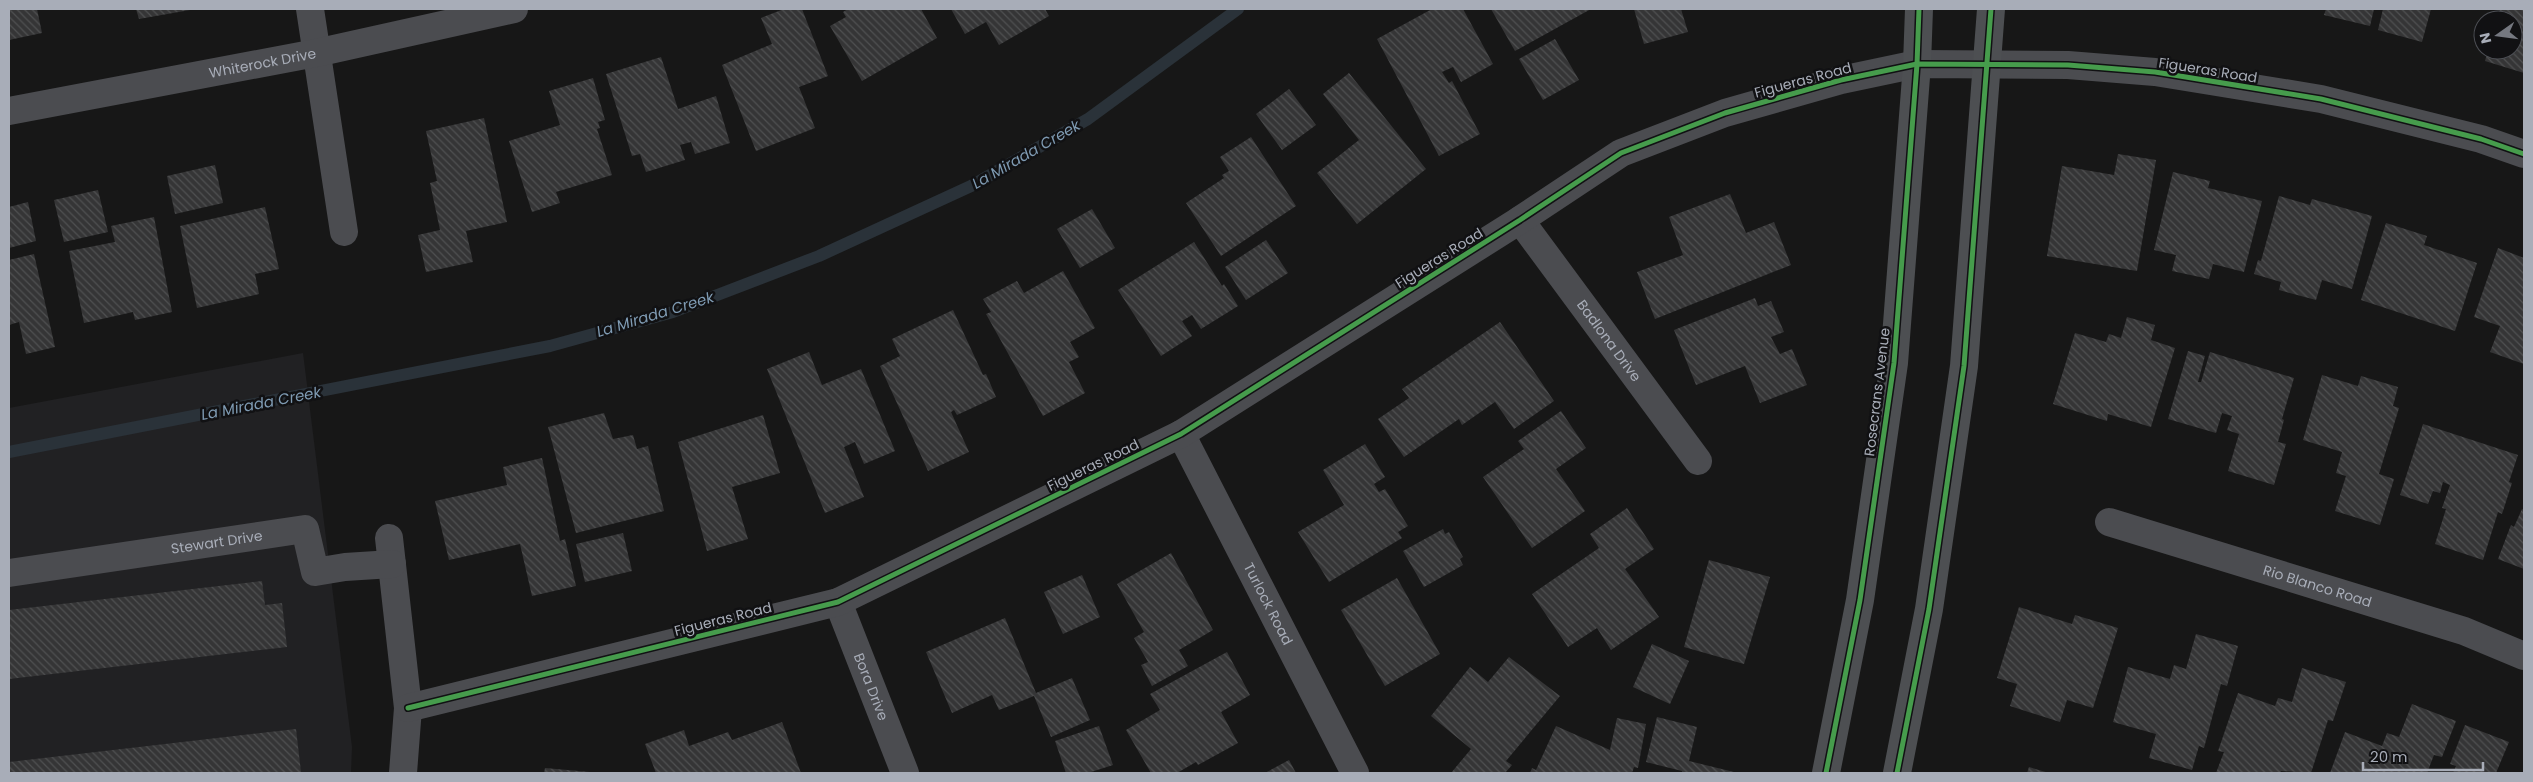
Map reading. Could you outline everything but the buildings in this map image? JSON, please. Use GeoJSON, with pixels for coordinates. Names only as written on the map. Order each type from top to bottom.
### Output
{"type":"FeatureCollection","features":[{"type":"Feature","properties":{"kind":"main road","name":"Rosecrans Avenue"},"geometry":{"type":"LineString","coordinates":[[1826,773],[1860,600],[1894,364],[1917,64],[1919,9]]}},
{"type":"Feature","properties":{"kind":"main road"},"geometry":{"type":"LineString","coordinates":[[1897,773],[1929,609],[1964,366],[1991,9]]}},
{"type":"Feature","properties":{"kind":"street"},"geometry":{"type":"LineString","coordinates":[[310,9],[344,232]]}},
{"type":"Feature","properties":{"kind":"street","name":"Whiterock Drive"},"geometry":{"type":"LineString","coordinates":[[9,111],[316,53],[514,9]]}},
{"type":"Feature","properties":{"kind":"street","name":"Figueras Road"},"geometry":{"type":"LineString","coordinates":[[408,708],[838,602],[1182,434],[1520,220],[1621,153],[1725,113],[1841,80],[1917,64],[1987,66],[2068,65],[2155,72],[2311,97],[2481,140],[2524,154]]}},
{"type":"Feature","properties":{"kind":"street","name":"Badlona Drive"},"geometry":{"type":"LineString","coordinates":[[1520,220],[1698,462]]}},
{"type":"Feature","properties":{"kind":"street","name":"Turlock Road"},"geometry":{"type":"LineString","coordinates":[[1182,434],[1356,773]]}},
{"type":"Feature","properties":{"kind":"street","name":"Rio Blanco Road"},"geometry":{"type":"LineString","coordinates":[[2108,522],[2464,631],[2524,656]]}},
{"type":"Feature","properties":{"kind":"street","name":"Stewart Drive"},"geometry":{"type":"LineString","coordinates":[[9,573],[305,529],[315,572],[345,567],[391,551],[408,708]]}},
{"type":"Feature","properties":{"kind":"street","name":"Bora Drive"},"geometry":{"type":"LineString","coordinates":[[838,602],[905,773]]}},
{"type":"Feature","properties":{"kind":"street"},"geometry":{"type":"LineString","coordinates":[[403,773],[408,708]]}},
{"type":"Feature","properties":{"kind":"shaded area"},"geometry":{"type":"Polygon","coordinates":[[[303,353],[352,747],[351,773],[9,773],[9,408],[303,353]]]}},
{"type":"Feature","properties":{"kind":"waterway","name":"La Mirada Creek"},"geometry":{"type":"LineString","coordinates":[[9,452],[550,346],[673,312],[819,256],[971,186],[1088,119],[1238,9]]}},
{"type":"Feature","properties":{"kind":"cycle path"},"geometry":{"type":"LineString","coordinates":[[1826,773],[1860,600],[1894,363],[1917,64],[1919,9]]}},
{"type":"Feature","properties":{"kind":"cycle path"},"geometry":{"type":"LineString","coordinates":[[1897,773],[1929,609],[1964,366],[1991,9]]}},
{"type":"Feature","properties":{"kind":"cycle path"},"geometry":{"type":"LineString","coordinates":[[408,708],[838,602],[1181,434],[1520,220],[1621,153],[1725,113],[1841,80],[1917,64],[2068,65],[2155,72],[2321,99],[2481,139],[2524,154]]}}]}
